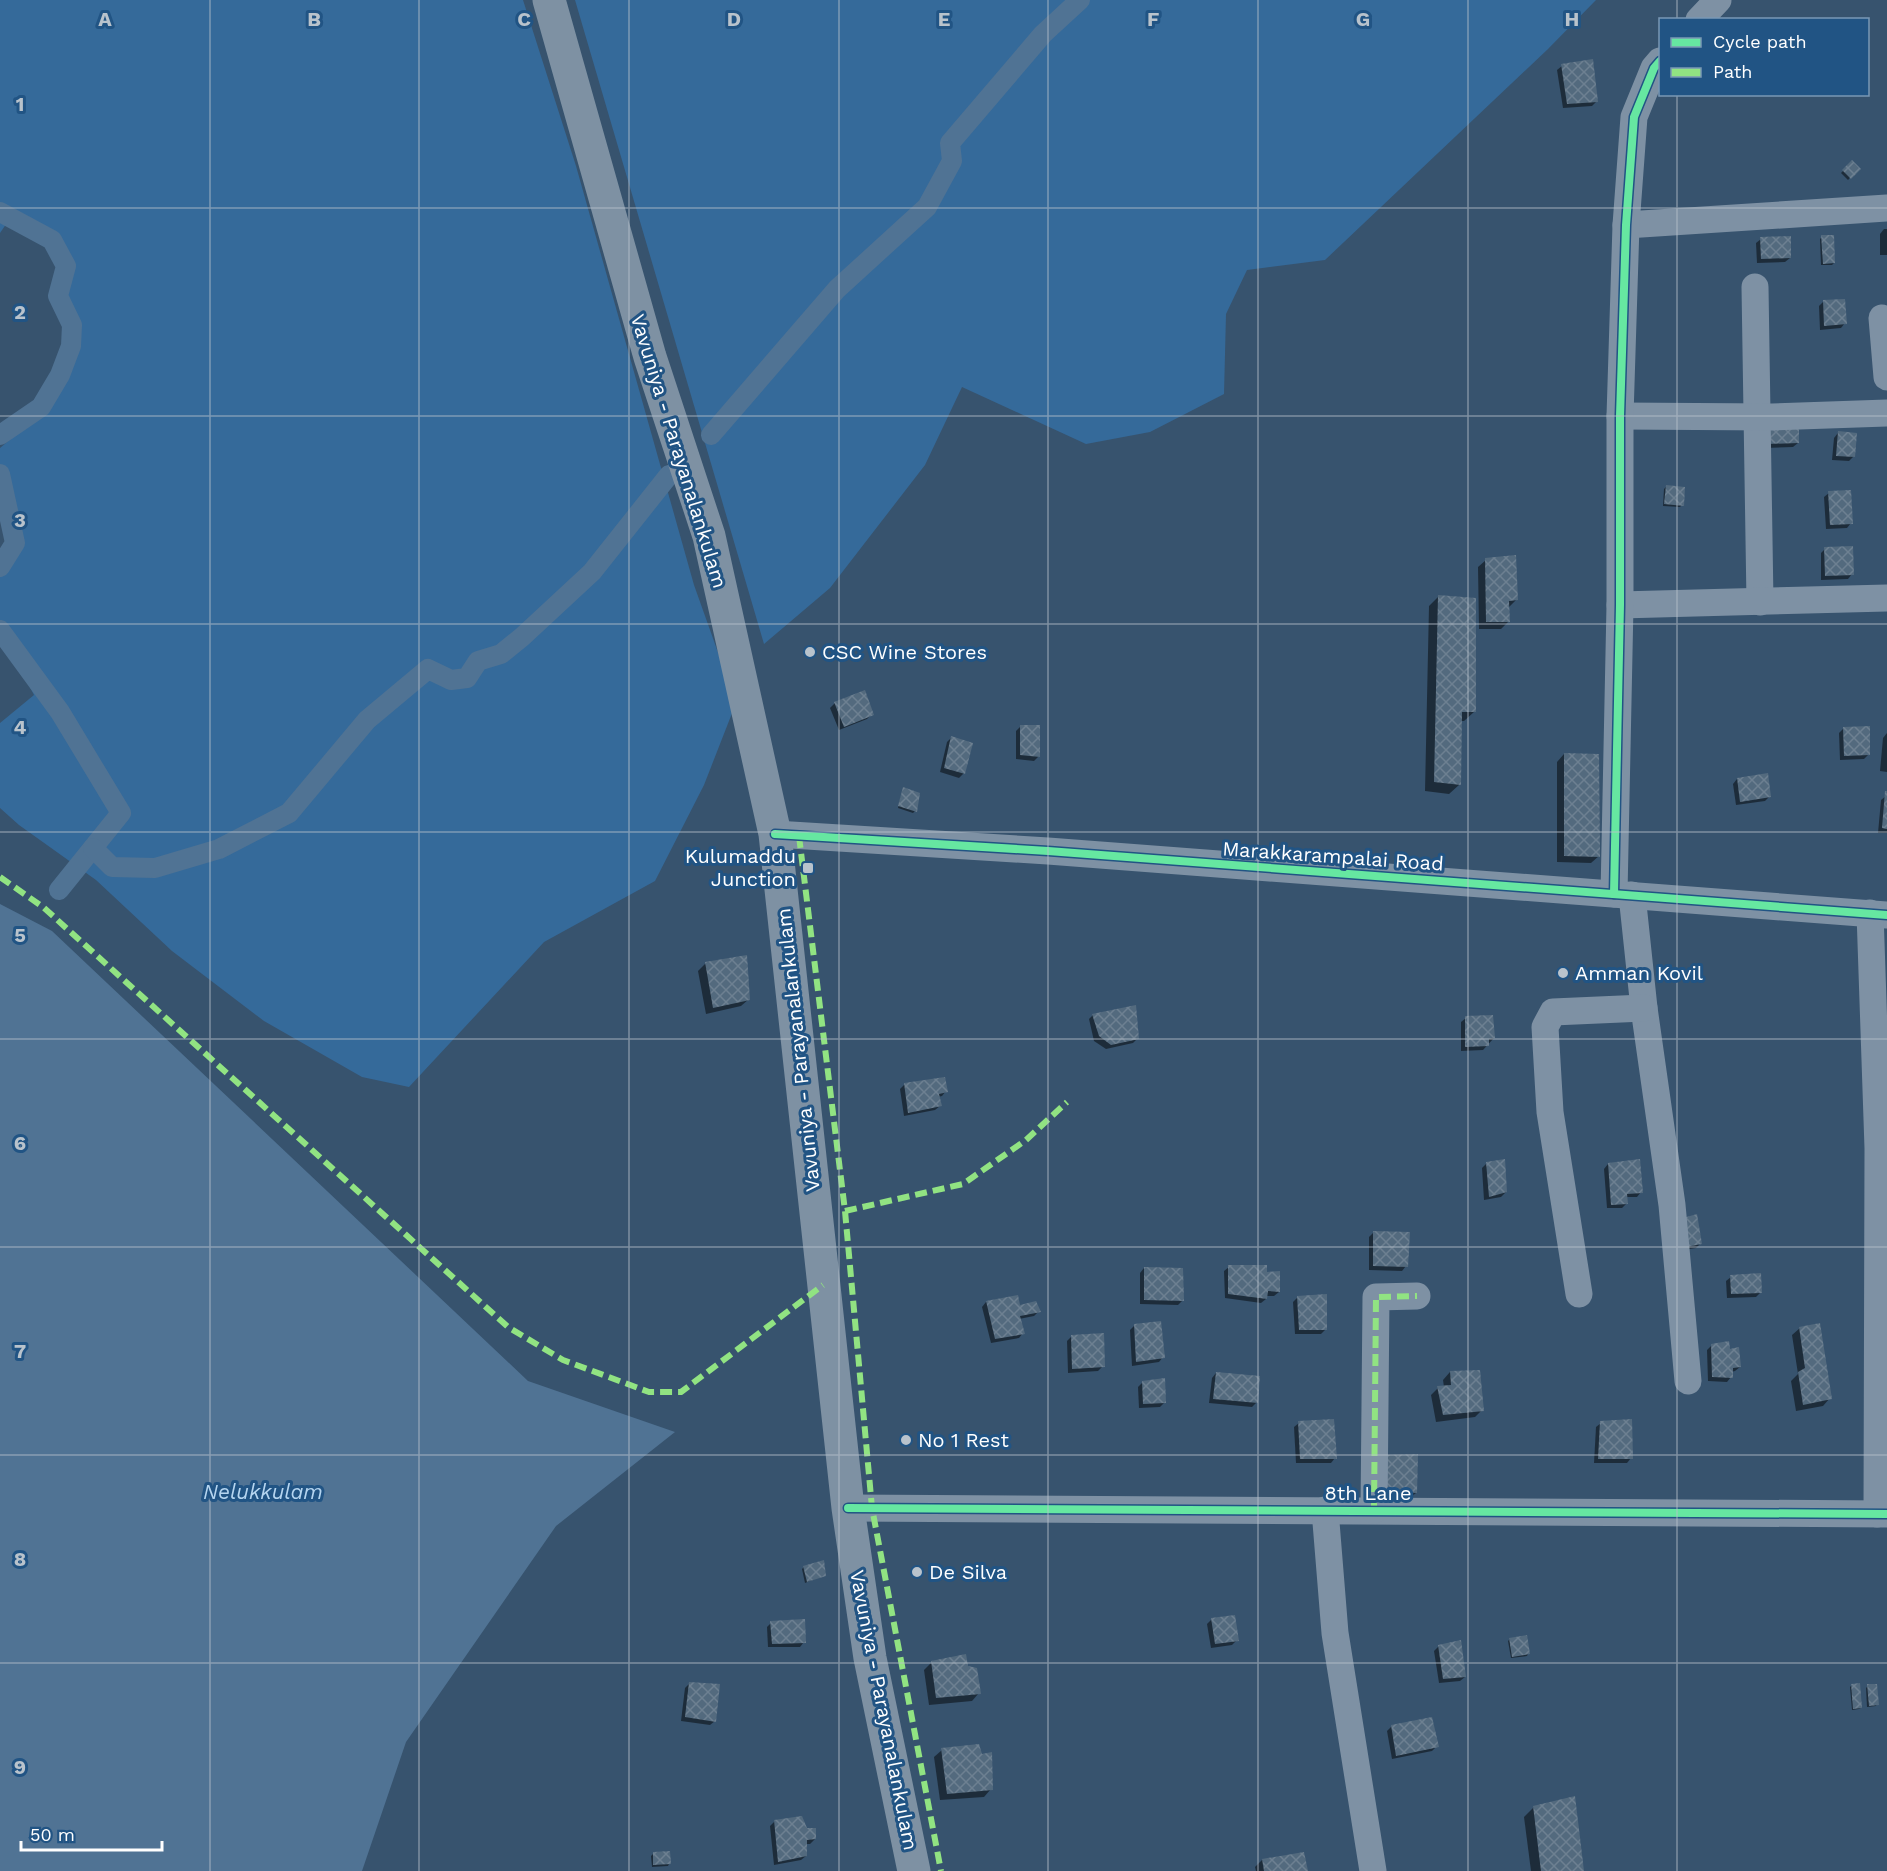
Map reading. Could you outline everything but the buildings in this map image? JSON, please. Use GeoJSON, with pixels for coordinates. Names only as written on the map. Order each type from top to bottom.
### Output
{"type":"FeatureCollection","features":[{"type":"Feature","properties":{"kind":"highway","name":"Vavuniya - Parayanalankulam"},"geometry":{"type":"LineString","coordinates":[[549,0],[650,357],[708,536],[775,834],[848,1508],[870,1658],[914,1871]]}},
{"type":"Feature","properties":{"kind":"street"},"geometry":{"type":"LineString","coordinates":[[1701,18],[1718,0]]}},
{"type":"Feature","properties":{"kind":"street"},"geometry":{"type":"LineString","coordinates":[[1659,62],[1654,68],[1634,117],[1626,225],[1620,416],[1623,894],[1644,1008],[1672,1205],[1688,1381]]}},
{"type":"Feature","properties":{"kind":"street"},"geometry":{"type":"LineString","coordinates":[[1626,225],[1887,208]]}},
{"type":"Feature","properties":{"kind":"street"},"geometry":{"type":"LineString","coordinates":[[1755,287],[1760,603]]}},
{"type":"Feature","properties":{"kind":"street"},"geometry":{"type":"LineString","coordinates":[[1882,318],[1887,377]]}},
{"type":"Feature","properties":{"kind":"street"},"geometry":{"type":"LineString","coordinates":[[1620,416],[1758,417],[1887,413]]}},
{"type":"Feature","properties":{"kind":"street"},"geometry":{"type":"LineString","coordinates":[[1620,605],[1887,598]]}},
{"type":"Feature","properties":{"kind":"street","name":"Marakkarampalai Road"},"geometry":{"type":"LineString","coordinates":[[775,834],[1048,851],[1879,914]]}},
{"type":"Feature","properties":{"kind":"street"},"geometry":{"type":"LineString","coordinates":[[1879,914],[1878,1148],[1882,1514]]}},
{"type":"Feature","properties":{"kind":"street"},"geometry":{"type":"LineString","coordinates":[[1579,1294],[1550,1112],[1545,1027],[1553,1012],[1644,1008]]}},
{"type":"Feature","properties":{"kind":"street"},"geometry":{"type":"LineString","coordinates":[[1374,1510],[1376,1297],[1417,1296]]}},
{"type":"Feature","properties":{"kind":"street","name":"8th Lane"},"geometry":{"type":"LineString","coordinates":[[848,1508],[1882,1514]]}},
{"type":"Feature","properties":{"kind":"street"},"geometry":{"type":"LineString","coordinates":[[1324,1509],[1335,1633],[1373,1871]]}},
{"type":"Feature","properties":{"kind":"shaded area"},"geometry":{"type":"Polygon","coordinates":[[[0,0],[523,0],[576,166],[694,585],[736,703],[704,785],[655,881],[544,942],[409,1087],[362,1077],[264,1021],[172,951],[96,880],[19,825],[0,808],[0,723],[34,695],[0,629],[0,576],[20,540],[9,482],[0,464],[0,448],[37,417],[60,388],[74,354],[77,318],[65,294],[55,238],[13,214],[0,233],[0,0]]]}},
{"type":"Feature","properties":{"kind":"shaded area"},"geometry":{"type":"Polygon","coordinates":[[[575,0],[1596,0],[1548,49],[1325,260],[1247,270],[1226,314],[1224,394],[1150,432],[1086,444],[962,387],[925,465],[830,588],[764,644],[575,0]]]}},
{"type":"Feature","properties":{"kind":"water","name":"Nelukkulam"},"geometry":{"type":"Polygon","coordinates":[[[0,904],[52,931],[528,1381],[675,1432],[556,1526],[406,1742],[362,1871],[0,1871],[0,904]]]}},
{"type":"Feature","properties":{"kind":"waterway"},"geometry":{"type":"LineString","coordinates":[[711,435],[837,289],[927,207],[952,161],[950,143],[1043,34],[1080,0]]}},
{"type":"Feature","properties":{"kind":"waterway"},"geometry":{"type":"LineString","coordinates":[[0,212],[52,240],[66,266],[58,296],[72,325],[71,346],[60,375],[41,407],[0,435]]}},
{"type":"Feature","properties":{"kind":"waterway"},"geometry":{"type":"LineString","coordinates":[[0,474],[15,543],[0,567]]}},
{"type":"Feature","properties":{"kind":"waterway"},"geometry":{"type":"LineString","coordinates":[[93,848],[112,867],[155,868],[219,849],[289,813],[367,720],[428,669],[451,680],[467,678],[478,661],[501,654],[522,637],[592,572],[669,475]]}},
{"type":"Feature","properties":{"kind":"waterway"},"geometry":{"type":"LineString","coordinates":[[0,630],[60,712],[121,813],[59,890]]}},
{"type":"Feature","properties":{"kind":"marked path"},"geometry":{"type":"LineString","coordinates":[[799,836],[845,1211],[872,1508],[941,1871]]}},
{"type":"Feature","properties":{"kind":"marked path"},"geometry":{"type":"LineString","coordinates":[[0,877],[43,907],[508,1327],[563,1360],[649,1392],[681,1392],[823,1285]]}},
{"type":"Feature","properties":{"kind":"marked path"},"geometry":{"type":"LineString","coordinates":[[845,1211],[963,1184],[1026,1140],[1067,1102]]}},
{"type":"Feature","properties":{"kind":"marked path"},"geometry":{"type":"LineString","coordinates":[[1374,1510],[1376,1297],[1417,1296]]}},
{"type":"Feature","properties":{"kind":"cycle path"},"geometry":{"type":"LineString","coordinates":[[1614,894],[1620,605],[1620,416],[1626,225],[1634,117],[1654,68],[1659,62]]}},
{"type":"Feature","properties":{"kind":"cycle path"},"geometry":{"type":"LineString","coordinates":[[775,834],[1048,851],[1887,915]]}},
{"type":"Feature","properties":{"kind":"cycle path"},"geometry":{"type":"LineString","coordinates":[[848,1508],[1887,1514]]}},
{"type":"Feature","properties":{"kind":"place","name":"CSC Wine Stores"},"geometry":{"type":"Point","coordinates":[810,652]}},
{"type":"Feature","properties":{"kind":"place","name":"Kulumaddu Junction"},"geometry":{"type":"Point","coordinates":[808,868]}},
{"type":"Feature","properties":{"kind":"place","name":"Amman Kovil"},"geometry":{"type":"Point","coordinates":[1563,973]}},
{"type":"Feature","properties":{"kind":"place","name":"No 1 Rest"},"geometry":{"type":"Point","coordinates":[906,1440]}},
{"type":"Feature","properties":{"kind":"place","name":"De Silva"},"geometry":{"type":"Point","coordinates":[917,1572]}}]}
